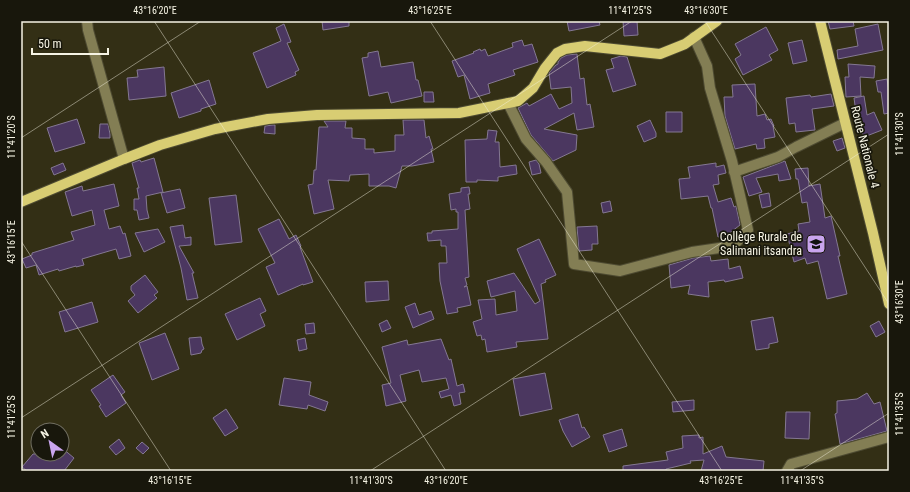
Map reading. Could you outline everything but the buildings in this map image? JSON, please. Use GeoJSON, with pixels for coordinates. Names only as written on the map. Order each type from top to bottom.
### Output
{"type":"FeatureCollection","features":[{"type":"Feature","properties":{"kind":"main road"},"geometry":{"type":"LineString","coordinates":[[21,202],[124,158],[160,145],[215,129],[268,120],[317,115],[459,113],[518,101],[533,88],[544,68],[557,53],[565,49],[585,46],[660,54],[685,44],[717,21]]}},
{"type":"Feature","properties":{"kind":"main road","name":"Route Nationale 4"},"geometry":{"type":"LineString","coordinates":[[820,21],[873,233],[889,304]]}},
{"type":"Feature","properties":{"kind":"street"},"geometry":{"type":"LineString","coordinates":[[87,21],[88,30],[124,158]]}},
{"type":"Feature","properties":{"kind":"street"},"geometry":{"type":"LineString","coordinates":[[508,103],[526,139],[546,162],[567,192],[574,264],[620,271],[692,252],[733,246],[748,230],[734,172],[710,88],[707,66],[694,37]]}},
{"type":"Feature","properties":{"kind":"street"},"geometry":{"type":"LineString","coordinates":[[734,172],[778,157],[796,146],[845,123]]}},
{"type":"Feature","properties":{"kind":"street"},"geometry":{"type":"LineString","coordinates":[[787,471],[791,464],[889,437]]}},
{"type":"Feature","properties":{"kind":"place","name":"Collège Rurale de Salimani itsandra"},"geometry":{"type":"Point","coordinates":[816,244]}}]}
